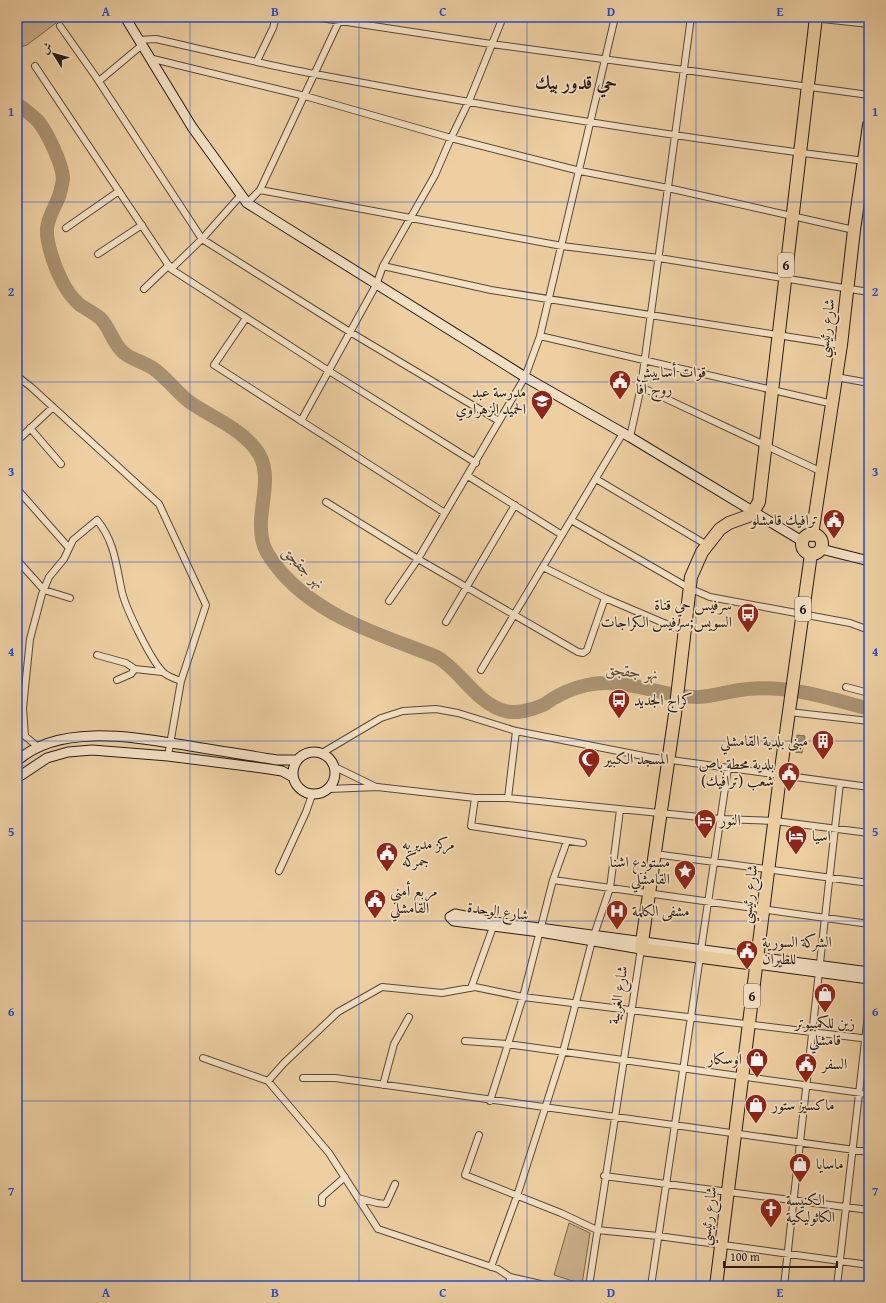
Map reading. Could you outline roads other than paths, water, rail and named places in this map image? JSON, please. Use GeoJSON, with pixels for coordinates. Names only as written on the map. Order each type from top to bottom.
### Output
{"type":"FeatureCollection","features":[{"type":"Feature","properties":{"kind":"highway","name":"6"},"geometry":{"type":"LineString","coordinates":[[753,512],[760,495],[764,444],[799,153],[809,85],[812,17]]}},
{"type":"Feature","properties":{"kind":"highway","name":"شارع رئيسي"},"geometry":{"type":"LineString","coordinates":[[807,538],[822,472],[833,404],[854,230],[867,161],[869,126]]}},
{"type":"Feature","properties":{"kind":"highway","name":"شارع الغربية"},"geometry":{"type":"LineString","coordinates":[[642,945],[681,673],[689,588],[698,560],[707,545],[724,525],[748,518],[753,512]]}},
{"type":"Feature","properties":{"kind":"highway"},"geometry":{"type":"LineString","coordinates":[[807,538],[819,538],[821,541],[816,552],[804,551],[807,538]]}},
{"type":"Feature","properties":{"kind":"highway","name":"شارع رئيسي"},"geometry":{"type":"LineString","coordinates":[[716,1286],[795,664],[816,552]]}},
{"type":"Feature","properties":{"kind":"highway","name":"شارع الوحدة"},"geometry":{"type":"LineString","coordinates":[[642,945],[757,960]]}},
{"type":"Feature","properties":{"kind":"street"},"geometry":{"type":"LineString","coordinates":[[125,17],[192,127],[247,203],[525,377],[627,435],[753,512],[807,538]]}},
{"type":"Feature","properties":{"kind":"street"},"geometry":{"type":"LineString","coordinates":[[257,61],[273,28],[276,17]]}},
{"type":"Feature","properties":{"kind":"street"},"geometry":{"type":"LineString","coordinates":[[314,17],[340,19],[491,44],[809,85],[869,95]]}},
{"type":"Feature","properties":{"kind":"street"},"geometry":{"type":"LineString","coordinates":[[301,421],[376,284],[383,266],[432,182],[450,138],[469,101],[503,17]]}},
{"type":"Feature","properties":{"kind":"street"},"geometry":{"type":"LineString","coordinates":[[389,601],[418,559],[476,463],[525,377],[540,336],[615,17]]}},
{"type":"Feature","properties":{"kind":"street"},"geometry":{"type":"LineString","coordinates":[[481,670],[596,479],[627,435],[641,387],[691,17]]}},
{"type":"Feature","properties":{"kind":"street"},"geometry":{"type":"LineString","coordinates":[[812,17],[869,24]]}},
{"type":"Feature","properties":{"kind":"street"},"geometry":{"type":"LineString","coordinates":[[247,203],[260,190],[340,19]]}},
{"type":"Feature","properties":{"kind":"street"},"geometry":{"type":"LineString","coordinates":[[60,26],[99,81],[202,239],[350,332],[499,421]]}},
{"type":"Feature","properties":{"kind":"street"},"geometry":{"type":"LineString","coordinates":[[99,81],[140,43],[156,39],[314,74],[469,101],[799,153],[867,161]]}},
{"type":"Feature","properties":{"kind":"street"},"geometry":{"type":"LineString","coordinates":[[149,58],[305,96],[450,138],[580,171],[668,188],[854,230]]}},
{"type":"Feature","properties":{"kind":"street"},"geometry":{"type":"LineString","coordinates":[[35,66],[170,267],[329,372],[476,463]]}},
{"type":"Feature","properties":{"kind":"street"},"geometry":{"type":"LineString","coordinates":[[260,190],[562,246],[659,258],[784,277],[869,292]]}},
{"type":"Feature","properties":{"kind":"street"},"geometry":{"type":"LineString","coordinates":[[66,228],[119,191]]}},
{"type":"Feature","properties":{"kind":"street"},"geometry":{"type":"LineString","coordinates":[[144,289],[202,239],[241,195]]}},
{"type":"Feature","properties":{"kind":"street"},"geometry":{"type":"LineString","coordinates":[[98,254],[142,225]]}},
{"type":"Feature","properties":{"kind":"street"},"geometry":{"type":"LineString","coordinates":[[383,266],[491,290],[841,345]]}},
{"type":"Feature","properties":{"kind":"street"},"geometry":{"type":"LineString","coordinates":[[246,318],[214,365],[445,513]]}},
{"type":"Feature","properties":{"kind":"street"},"geometry":{"type":"LineString","coordinates":[[540,336],[833,404]]}},
{"type":"Feature","properties":{"kind":"street"},"geometry":{"type":"LineString","coordinates":[[17,376],[159,504],[206,605],[181,681],[168,756]]}},
{"type":"Feature","properties":{"kind":"street"},"geometry":{"type":"LineString","coordinates":[[836,377],[869,383]]}},
{"type":"Feature","properties":{"kind":"street"},"geometry":{"type":"LineString","coordinates":[[641,387],[822,472]]}},
{"type":"Feature","properties":{"kind":"street"},"geometry":{"type":"LineString","coordinates":[[17,441],[53,407]]}},
{"type":"Feature","properties":{"kind":"street"},"geometry":{"type":"LineString","coordinates":[[30,428],[61,464]]}},
{"type":"Feature","properties":{"kind":"street"},"geometry":{"type":"LineString","coordinates":[[468,476],[562,535]]}},
{"type":"Feature","properties":{"kind":"street"},"geometry":{"type":"LineString","coordinates":[[596,479],[707,545]]}},
{"type":"Feature","properties":{"kind":"street"},"geometry":{"type":"LineString","coordinates":[[17,489],[69,548]]}},
{"type":"Feature","properties":{"kind":"street"},"geometry":{"type":"LineString","coordinates":[[326,502],[513,616],[578,652],[583,653],[587,650],[605,598]]}},
{"type":"Feature","properties":{"kind":"street"},"geometry":{"type":"LineString","coordinates":[[446,622],[515,505]]}},
{"type":"Feature","properties":{"kind":"street"},"geometry":{"type":"LineString","coordinates":[[38,747],[25,736],[23,708],[30,639],[44,590],[50,577],[64,559],[73,540],[97,520],[105,530],[118,563],[122,593],[133,619],[144,643],[162,672]]}},
{"type":"Feature","properties":{"kind":"street"},"geometry":{"type":"LineString","coordinates":[[571,520],[689,588],[718,599],[850,623],[869,630]]}},
{"type":"Feature","properties":{"kind":"street"},"geometry":{"type":"LineString","coordinates":[[816,552],[869,561]]}},
{"type":"Feature","properties":{"kind":"street"},"geometry":{"type":"LineString","coordinates":[[17,560],[44,590],[70,598]]}},
{"type":"Feature","properties":{"kind":"street"},"geometry":{"type":"LineString","coordinates":[[543,567],[605,598],[685,632]]}},
{"type":"Feature","properties":{"kind":"street"},"geometry":{"type":"LineString","coordinates":[[97,655],[126,663],[135,669],[162,672],[181,681]]}},
{"type":"Feature","properties":{"kind":"street"},"geometry":{"type":"LineString","coordinates":[[117,680],[131,674],[135,669]]}},
{"type":"Feature","properties":{"kind":"street"},"geometry":{"type":"LineString","coordinates":[[846,687],[869,693]]}},
{"type":"Feature","properties":{"kind":"street"},"geometry":{"type":"LineString","coordinates":[[789,709],[869,721]]}},
{"type":"Feature","properties":{"kind":"street"},"geometry":{"type":"LineString","coordinates":[[322,753],[381,718],[414,710],[447,711],[516,731],[669,760],[869,787]]}},
{"type":"Feature","properties":{"kind":"street"},"geometry":{"type":"LineString","coordinates":[[508,798],[516,731]]}},
{"type":"Feature","properties":{"kind":"street"},"geometry":{"type":"LineString","coordinates":[[17,761],[38,747],[86,736],[111,736],[170,743],[277,760],[297,760]]}},
{"type":"Feature","properties":{"kind":"street"},"geometry":{"type":"LineString","coordinates":[[17,778],[47,758],[68,752],[108,749],[282,771],[293,777]]}},
{"type":"Feature","properties":{"kind":"street"},"geometry":{"type":"LineString","coordinates":[[335,767],[335,779],[329,789],[324,793],[312,795],[299,789],[293,777],[294,765],[297,760],[309,752],[322,753],[328,756],[335,767],[377,787]]}},
{"type":"Feature","properties":{"kind":"street"},"geometry":{"type":"LineString","coordinates":[[653,1286],[658,1236],[728,768]]}},
{"type":"Feature","properties":{"kind":"street"},"geometry":{"type":"LineString","coordinates":[[784,1286],[840,783]]}},
{"type":"Feature","properties":{"kind":"street"},"geometry":{"type":"LineString","coordinates":[[329,789],[377,787],[475,798],[508,798],[720,819],[775,821],[869,833]]}},
{"type":"Feature","properties":{"kind":"street"},"geometry":{"type":"LineString","coordinates":[[279,871],[306,812],[312,795]]}},
{"type":"Feature","properties":{"kind":"street"},"geometry":{"type":"LineString","coordinates":[[475,798],[471,826],[583,843]]}},
{"type":"Feature","properties":{"kind":"street"},"geometry":{"type":"LineString","coordinates":[[491,1267],[563,1052],[594,938],[610,888],[620,810]]}},
{"type":"Feature","properties":{"kind":"street"},"geometry":{"type":"LineString","coordinates":[[490,1101],[523,997],[553,880],[567,840]]}},
{"type":"Feature","properties":{"kind":"street"},"geometry":{"type":"LineString","coordinates":[[655,854],[869,883]]}},
{"type":"Feature","properties":{"kind":"street"},"geometry":{"type":"LineString","coordinates":[[553,880],[869,924]]}},
{"type":"Feature","properties":{"kind":"street","name":"شارع الوحدة"},"geometry":{"type":"LineString","coordinates":[[541,930],[493,927],[452,920],[450,917],[454,914],[541,930],[642,945]]}},
{"type":"Feature","properties":{"kind":"street"},"geometry":{"type":"LineString","coordinates":[[471,988],[493,927]]}},
{"type":"Feature","properties":{"kind":"street","name":"شارع الغربية"},"geometry":{"type":"LineString","coordinates":[[589,1286],[604,1176],[615,1118],[642,945]]}},
{"type":"Feature","properties":{"kind":"street","name":"شارع الوحدة"},"geometry":{"type":"LineString","coordinates":[[757,960],[819,969],[869,979]]}},
{"type":"Feature","properties":{"kind":"street","name":"شارع الوحدة"},"geometry":{"type":"LineString","coordinates":[[819,969],[869,972]]}},
{"type":"Feature","properties":{"kind":"street"},"geometry":{"type":"LineString","coordinates":[[268,1081],[284,1063],[338,1012],[382,987],[442,993],[475,988],[523,997],[576,1004],[691,1018],[749,1023],[867,1039]]}},
{"type":"Feature","properties":{"kind":"street"},"geometry":{"type":"LineString","coordinates":[[837,1286],[852,1150],[867,1039],[869,1006]]}},
{"type":"Feature","properties":{"kind":"street"},"geometry":{"type":"LineString","coordinates":[[383,1085],[394,1044],[409,1017]]}},
{"type":"Feature","properties":{"kind":"street"},"geometry":{"type":"LineString","coordinates":[[465,1041],[507,1044],[869,1094]]}},
{"type":"Feature","properties":{"kind":"street"},"geometry":{"type":"LineString","coordinates":[[203,1058],[268,1081],[329,1153],[378,1229],[421,1245],[491,1267],[510,1277],[549,1286]]}},
{"type":"Feature","properties":{"kind":"street"},"geometry":{"type":"LineString","coordinates":[[303,1078],[334,1078],[490,1101],[869,1152]]}},
{"type":"Feature","properties":{"kind":"street"},"geometry":{"type":"LineString","coordinates":[[479,1135],[466,1175],[561,1213],[597,1230],[721,1244],[869,1265]]}},
{"type":"Feature","properties":{"kind":"street"},"geometry":{"type":"LineString","coordinates":[[604,1176],[869,1210]]}},
{"type":"Feature","properties":{"kind":"street"},"geometry":{"type":"LineString","coordinates":[[322,1203],[322,1197],[345,1177]]}},
{"type":"Feature","properties":{"kind":"street"},"geometry":{"type":"LineString","coordinates":[[358,1198],[377,1204],[386,1204],[395,1184]]}},
{"type":"Feature","properties":{"kind":"street"},"geometry":{"type":"LineString","coordinates":[[509,1286],[510,1277]]}},
{"type":"Feature","properties":{"kind":"waterway","name":"نهر جقجق"},"geometry":{"type":"LineString","coordinates":[[17,104],[42,126],[54,148],[60,164],[63,180],[57,202],[49,219],[47,234],[53,260],[64,284],[80,305],[98,316],[124,353],[154,369],[191,403],[232,428],[254,447],[260,455],[265,473],[261,521],[263,544],[268,555],[282,573],[298,589],[316,602],[354,624],[437,657],[486,701],[495,707],[509,712],[519,712],[539,707],[573,689],[586,685],[605,683],[616,683],[674,695],[697,697],[742,690],[763,688],[778,689],[809,693],[869,709]]}},
{"type":"Feature","properties":{"kind":"place","name":"قوات أساييش روج آفا"},"geometry":{"type":"Point","coordinates":[620,400]}},
{"type":"Feature","properties":{"kind":"place","name":"مدرسة عبد الحميد الزهراوي"},"geometry":{"type":"Point","coordinates":[542,420]}},
{"type":"Feature","properties":{"kind":"place","name":"ترافيك قامشلو"},"geometry":{"type":"Point","coordinates":[834,540]}},
{"type":"Feature","properties":{"kind":"place","name":"سرفيس حي قناة السويس;سرفيس الكراجات"},"geometry":{"type":"Point","coordinates":[748,634]}},
{"type":"Feature","properties":{"kind":"place","name":"كراج الجديد"},"geometry":{"type":"Point","coordinates":[619,720]}},
{"type":"Feature","properties":{"kind":"place","name":"مبنى بلدية القامشلي"},"geometry":{"type":"Point","coordinates":[823,760]}},
{"type":"Feature","properties":{"kind":"place","name":"المسجد الكبير"},"geometry":{"type":"Point","coordinates":[589,778]}},
{"type":"Feature","properties":{"kind":"place","name":"بلدية محطة باص شعب (ترافيك)"},"geometry":{"type":"Point","coordinates":[789,792]}},
{"type":"Feature","properties":{"kind":"place","name":"النور"},"geometry":{"type":"Point","coordinates":[705,840]}},
{"type":"Feature","properties":{"kind":"place","name":"اسيا"},"geometry":{"type":"Point","coordinates":[796,856]}},
{"type":"Feature","properties":{"kind":"place","name":"مركز مديريه جمركه"},"geometry":{"type":"Point","coordinates":[387,872]}},
{"type":"Feature","properties":{"kind":"place","name":"مستودع اشنا القامشلي"},"geometry":{"type":"Point","coordinates":[685,890]}},
{"type":"Feature","properties":{"kind":"place","name":"مربع أمني القامشلي"},"geometry":{"type":"Point","coordinates":[375,920]}},
{"type":"Feature","properties":{"kind":"place","name":"مشفى الكلمة"},"geometry":{"type":"Point","coordinates":[617,930]}},
{"type":"Feature","properties":{"kind":"place","name":"الشركة السورية للطيران"},"geometry":{"type":"Point","coordinates":[747,970]}},
{"type":"Feature","properties":{"kind":"place","name":"زين للكمبيوتر قامشلي"},"geometry":{"type":"Point","coordinates":[825,1014]}},
{"type":"Feature","properties":{"kind":"place","name":"اوسكار"},"geometry":{"type":"Point","coordinates":[757,1078]}},
{"type":"Feature","properties":{"kind":"place","name":"السفر"},"geometry":{"type":"Point","coordinates":[806,1084]}},
{"type":"Feature","properties":{"kind":"place","name":"ماكسيز ستور"},"geometry":{"type":"Point","coordinates":[756,1124]}},
{"type":"Feature","properties":{"kind":"place","name":"ماسايا"},"geometry":{"type":"Point","coordinates":[800,1184]}},
{"type":"Feature","properties":{"kind":"place","name":"الكنيسة الكاثوليكية"},"geometry":{"type":"Point","coordinates":[771,1228]}},
{"type":"Feature","properties":{"kind":"district","name":"حي قدور بيك"},"geometry":{"type":"Point","coordinates":[576,82]}}]}
